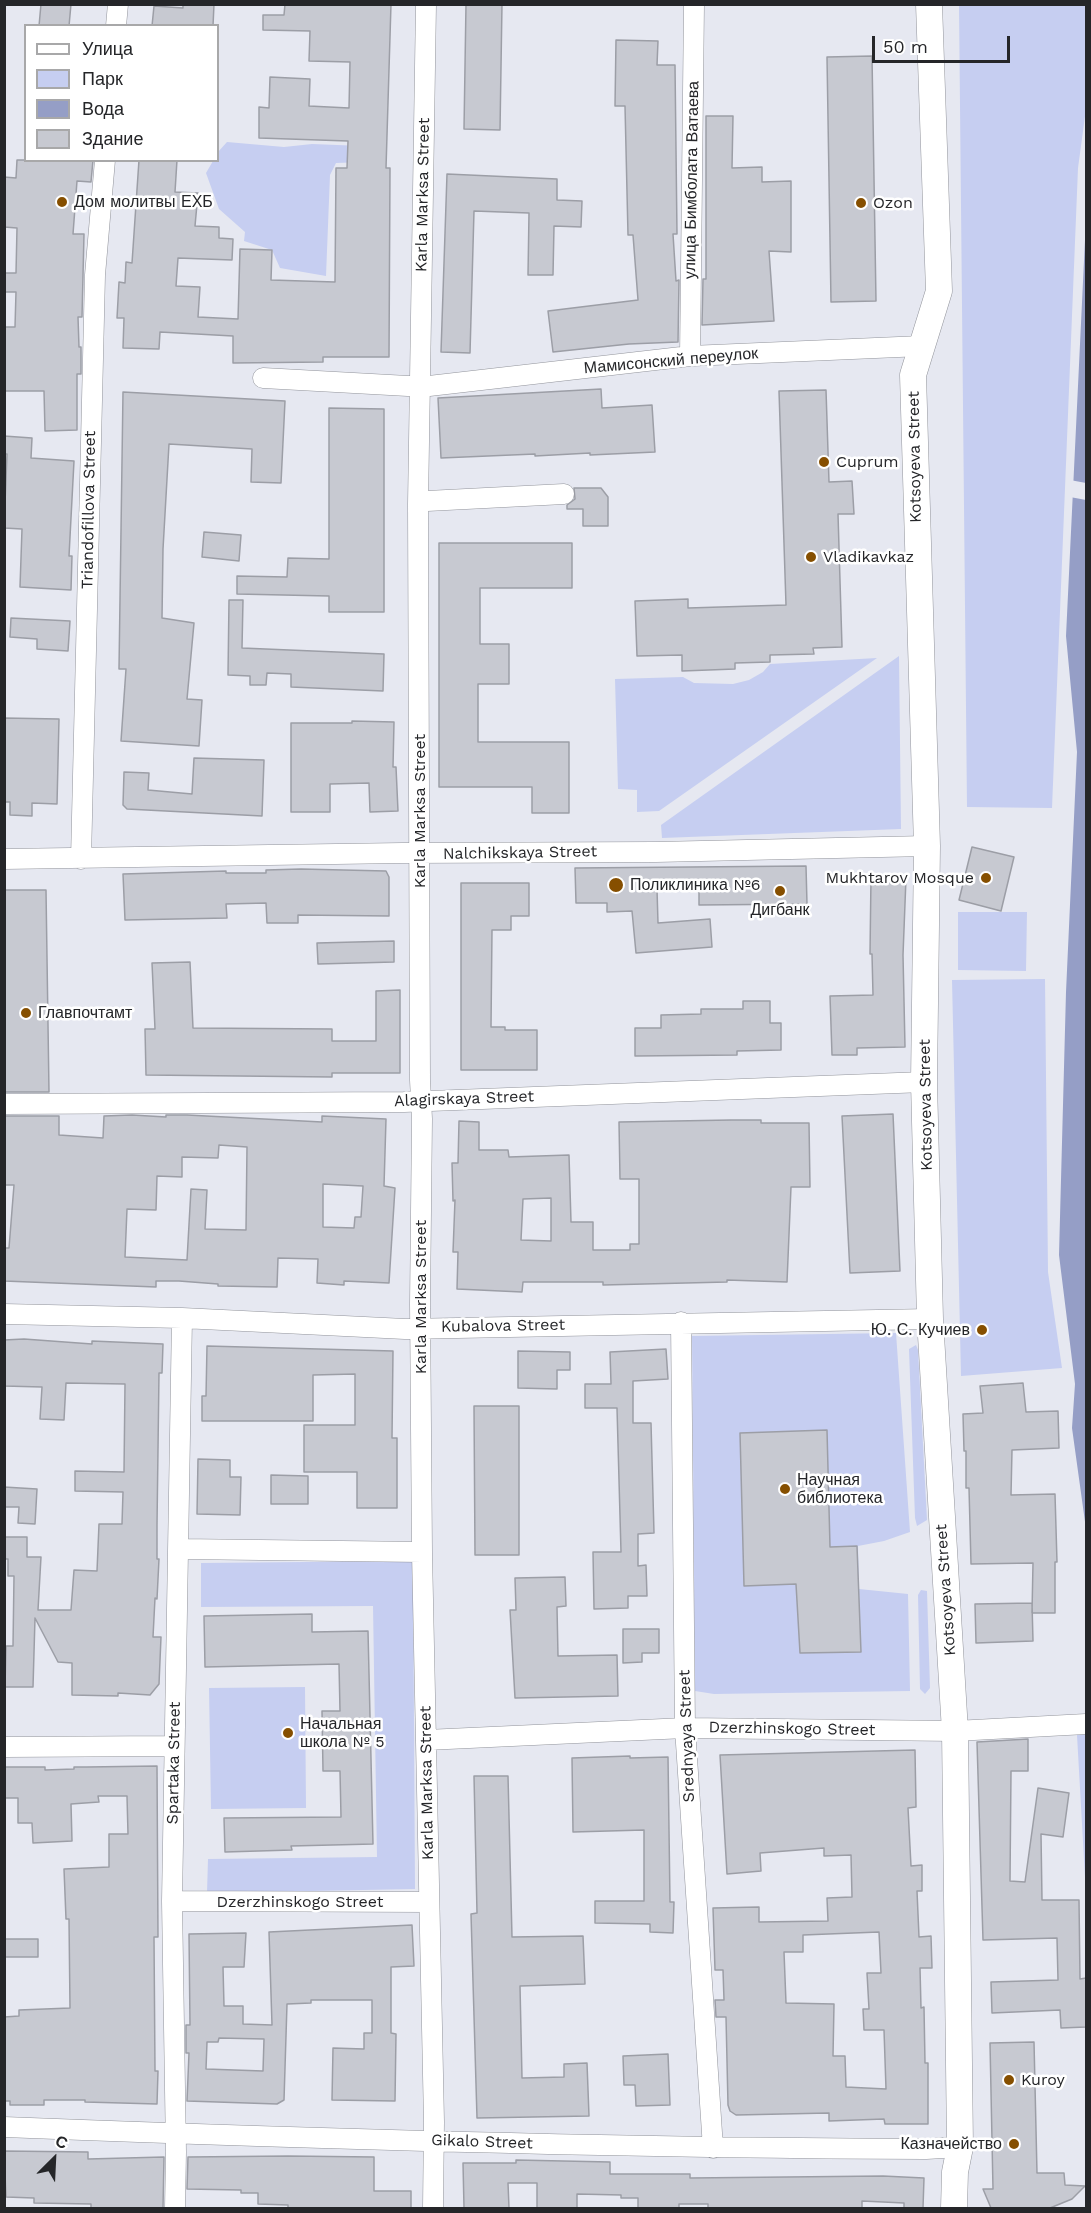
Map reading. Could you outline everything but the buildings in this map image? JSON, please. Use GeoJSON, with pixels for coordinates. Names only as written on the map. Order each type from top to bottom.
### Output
{"type":"FeatureCollection","features":[{"type":"Feature","properties":{"kind":"street"},"geometry":{"type":"LineString","coordinates":[[116,24],[118,4]]}},
{"type":"Feature","properties":{"kind":"street","name":"Karla Marksa Street"},"geometry":{"type":"LineString","coordinates":[[426,4],[418,504],[422,1552],[433,2208]]}},
{"type":"Feature","properties":{"kind":"street","name":"улица Бимболата Ватаева"},"geometry":{"type":"LineString","coordinates":[[690,357],[694,4]]}},
{"type":"Feature","properties":{"kind":"street","name":"Kotsoyeva Street"},"geometry":{"type":"LineString","coordinates":[[929,4],[939,291],[913,375],[927,846],[924,1082],[930,1319],[955,1731],[960,2147],[955,2172],[954,2208]]}},
{"type":"Feature","properties":{"kind":"street","name":"Triandofillova Street"},"geometry":{"type":"LineString","coordinates":[[81,859],[95,275],[105,162]]}},
{"type":"Feature","properties":{"kind":"street","name":"Мамисонский переулок"},"geometry":{"type":"LineString","coordinates":[[420,386],[690,357],[922,346]]}},
{"type":"Feature","properties":{"kind":"street"},"geometry":{"type":"LineString","coordinates":[[263,378],[420,386]]}},
{"type":"Feature","properties":{"kind":"street"},"geometry":{"type":"LineString","coordinates":[[418,504],[427,501],[564,494]]}},
{"type":"Feature","properties":{"kind":"street","name":"Nalchikskaya Street"},"geometry":{"type":"LineString","coordinates":[[4,859],[656,852],[927,846]]}},
{"type":"Feature","properties":{"kind":"street","name":"Alagirskaya Street"},"geometry":{"type":"LineString","coordinates":[[4,1104],[421,1101],[924,1082]]}},
{"type":"Feature","properties":{"kind":"street","name":"Kubalova Street"},"geometry":{"type":"LineString","coordinates":[[4,1314],[182,1318],[421,1328],[930,1319]]}},
{"type":"Feature","properties":{"kind":"street","name":"Spartaka Street"},"geometry":{"type":"LineString","coordinates":[[175,2208],[172,1901],[180,1549],[182,1318]]}},
{"type":"Feature","properties":{"kind":"street","name":"Srednyaya Street"},"geometry":{"type":"LineString","coordinates":[[681,1322],[685,1728],[713,2148]]}},
{"type":"Feature","properties":{"kind":"street"},"geometry":{"type":"LineString","coordinates":[[180,1549],[422,1552]]}},
{"type":"Feature","properties":{"kind":"street","name":"Dzerzhinskogo Street"},"geometry":{"type":"LineString","coordinates":[[426,1740],[685,1728],[955,1731],[1086,1724]]}},
{"type":"Feature","properties":{"kind":"street"},"geometry":{"type":"LineString","coordinates":[[4,1747],[174,1746]]}},
{"type":"Feature","properties":{"kind":"street","name":"Dzerzhinskogo Street"},"geometry":{"type":"LineString","coordinates":[[172,1901],[429,1902]]}},
{"type":"Feature","properties":{"kind":"street","name":"Gikalo Street"},"geometry":{"type":"LineString","coordinates":[[4,2127],[176,2134],[713,2148],[926,2149],[960,2147]]}},
{"type":"Feature","properties":{"kind":"green space"},"geometry":{"type":"Polygon","coordinates":[[[959,5],[1086,5],[1086,109],[1078,168],[1052,808],[967,807],[959,5]]]}},
{"type":"Feature","properties":{"kind":"green space"},"geometry":{"type":"Polygon","coordinates":[[[227,142],[284,147],[312,144],[362,146],[364,162],[336,163],[330,175],[326,276],[280,268],[272,250],[244,241],[245,232],[219,209],[206,173],[212,162],[219,162],[219,151],[227,142]]]}},
{"type":"Feature","properties":{"kind":"green space"},"geometry":{"type":"Polygon","coordinates":[[[899,656],[901,829],[662,838],[661,825],[899,656]]]}},
{"type":"Feature","properties":{"kind":"green space"},"geometry":{"type":"Polygon","coordinates":[[[877,658],[659,811],[637,812],[637,790],[618,789],[615,679],[683,677],[694,683],[733,684],[749,680],[763,672],[770,664],[877,658]]]}},
{"type":"Feature","properties":{"kind":"green space"},"geometry":{"type":"Polygon","coordinates":[[[958,912],[1027,912],[1026,971],[958,970],[958,912]]]}},
{"type":"Feature","properties":{"kind":"green space"},"geometry":{"type":"Polygon","coordinates":[[[1045,979],[1048,1272],[1062,1368],[961,1376],[952,980],[1045,979]]]}},
{"type":"Feature","properties":{"kind":"green space"},"geometry":{"type":"Polygon","coordinates":[[[896,1333],[910,1532],[884,1541],[858,1546],[859,1589],[908,1594],[910,1691],[714,1694],[695,1691],[692,1336],[896,1333]]]}},
{"type":"Feature","properties":{"kind":"green space"},"geometry":{"type":"Polygon","coordinates":[[[916,1345],[927,1520],[917,1526],[909,1349],[916,1345]]]}},
{"type":"Feature","properties":{"kind":"green space"},"geometry":{"type":"Polygon","coordinates":[[[413,1561],[415,1889],[207,1893],[208,1859],[377,1857],[373,1606],[201,1607],[201,1563],[413,1561]]]}},
{"type":"Feature","properties":{"kind":"green space"},"geometry":{"type":"Polygon","coordinates":[[[921,1590],[927,1591],[930,1688],[925,1694],[920,1689],[918,1595],[921,1590]]]}},
{"type":"Feature","properties":{"kind":"green space"},"geometry":{"type":"Polygon","coordinates":[[[305,1687],[306,1808],[211,1809],[209,1688],[305,1687]]]}},
{"type":"Feature","properties":{"kind":"green space"},"geometry":{"type":"Polygon","coordinates":[[[1086,1734],[1086,1895],[1077,1735],[1086,1734]]]}},
{"type":"Feature","properties":{"kind":"water"},"geometry":{"type":"Polygon","coordinates":[[[1086,219],[1086,1529],[1072,1428],[1075,1384],[1059,1255],[1066,992],[1077,752],[1066,636],[1086,219]]]}},
{"type":"Feature","properties":{"kind":"pier"},"geometry":{"type":"Polygon","coordinates":[[[1070,480],[1086,483],[1086,500],[1070,497],[1070,480]]]}},
{"type":"Feature","properties":{"kind":"place","name":"Дом молитвы ЕХБ"},"geometry":{"type":"Point","coordinates":[62,202]}},
{"type":"Feature","properties":{"kind":"place","name":"Ozon"},"geometry":{"type":"Point","coordinates":[861,203]}},
{"type":"Feature","properties":{"kind":"place","name":"Cuprum"},"geometry":{"type":"Point","coordinates":[824,462]}},
{"type":"Feature","properties":{"kind":"place","name":"Vladikavkaz"},"geometry":{"type":"Point","coordinates":[811,557]}},
{"type":"Feature","properties":{"kind":"place","name":"Mukhtarov Mosque"},"geometry":{"type":"Point","coordinates":[986,878]}},
{"type":"Feature","properties":{"kind":"place","name":"Поликлиника №6"},"geometry":{"type":"Point","coordinates":[616,885]}},
{"type":"Feature","properties":{"kind":"place","name":"Дигбанк"},"geometry":{"type":"Point","coordinates":[780,891]}},
{"type":"Feature","properties":{"kind":"place","name":"Главпочтамт"},"geometry":{"type":"Point","coordinates":[26,1013]}},
{"type":"Feature","properties":{"kind":"place","name":"Ю. С. Кучиев"},"geometry":{"type":"Point","coordinates":[982,1330]}},
{"type":"Feature","properties":{"kind":"place","name":"Научная библиотека"},"geometry":{"type":"Point","coordinates":[785,1489]}},
{"type":"Feature","properties":{"kind":"place","name":"Начальная школа № 5"},"geometry":{"type":"Point","coordinates":[288,1733]}},
{"type":"Feature","properties":{"kind":"place","name":"Kuroy"},"geometry":{"type":"Point","coordinates":[1009,2080]}},
{"type":"Feature","properties":{"kind":"place","name":"Казначейство"},"geometry":{"type":"Point","coordinates":[1014,2144]}}]}
